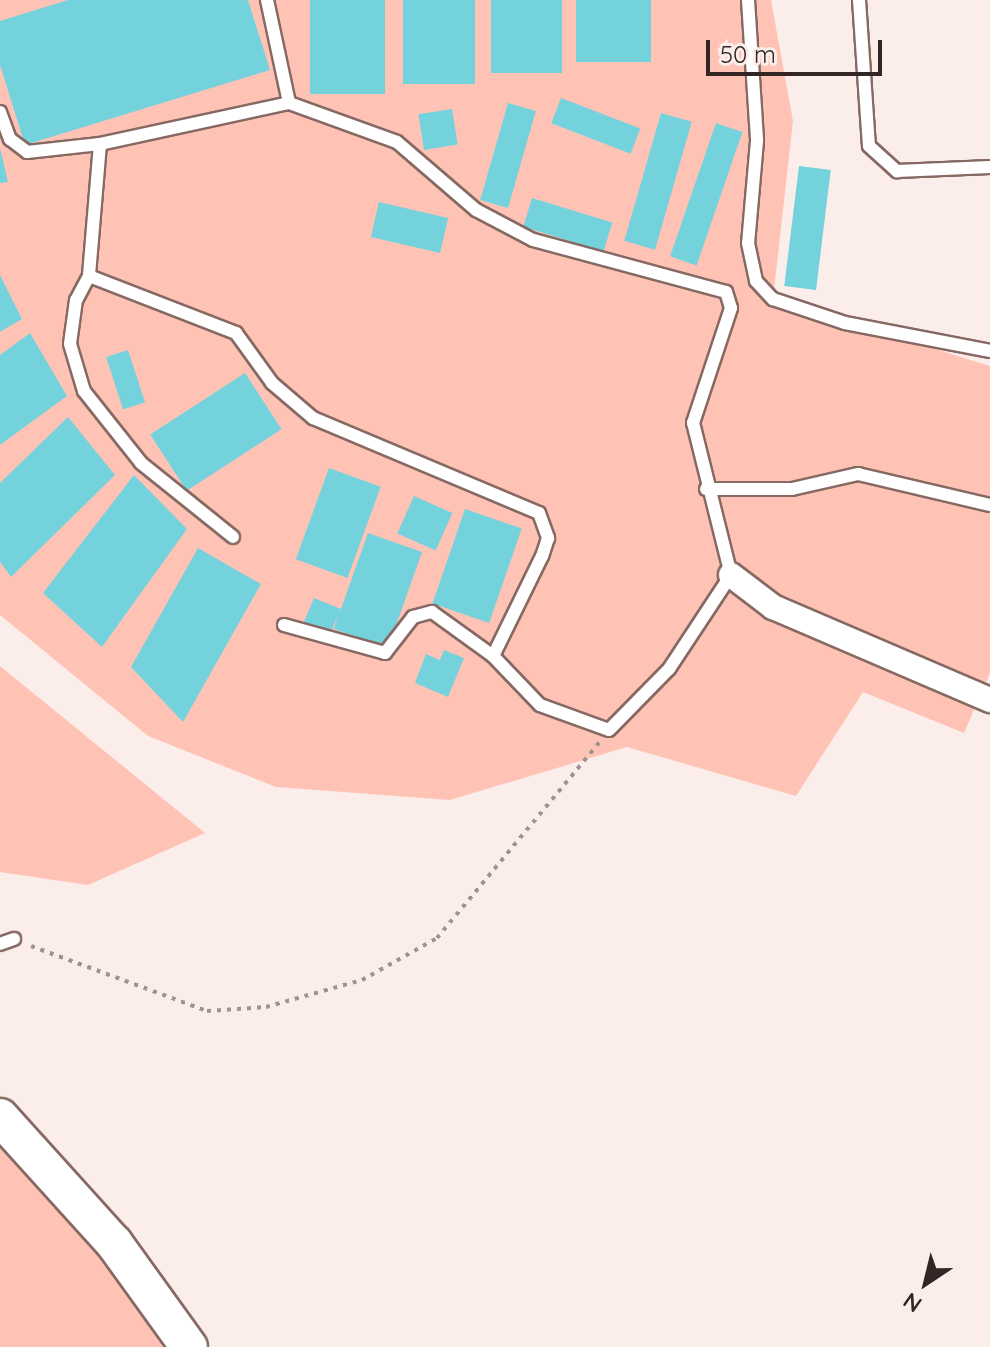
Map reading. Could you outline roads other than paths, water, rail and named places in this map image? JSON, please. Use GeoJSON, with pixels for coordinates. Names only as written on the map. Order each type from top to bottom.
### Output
{"type":"FeatureCollection","features":[{"type":"Feature","properties":{"kind":"main road"},"geometry":{"type":"LineString","coordinates":[[0,1117],[114,1243],[189,1347]]}},
{"type":"Feature","properties":{"kind":"street"},"geometry":{"type":"LineString","coordinates":[[731,575],[773,607],[990,700]]}},
{"type":"Feature","properties":{"kind":"lane"},"geometry":{"type":"LineString","coordinates":[[267,0],[289,103]]}},
{"type":"Feature","properties":{"kind":"lane"},"geometry":{"type":"LineString","coordinates":[[748,0],[757,141],[748,243],[756,281],[773,299],[845,323],[990,351]]}},
{"type":"Feature","properties":{"kind":"lane"},"geometry":{"type":"LineString","coordinates":[[859,0],[869,146],[897,171],[990,167]]}},
{"type":"Feature","properties":{"kind":"lane"},"geometry":{"type":"LineString","coordinates":[[0,112],[10,139],[27,152],[100,144],[289,103],[397,142],[476,210],[533,240],[726,292],[731,308],[693,423],[706,489],[731,575],[669,669],[609,730],[557,716],[493,656],[432,612],[413,617],[385,653],[284,625]]}},
{"type":"Feature","properties":{"kind":"lane"},"geometry":{"type":"LineString","coordinates":[[100,144],[89,276],[76,300],[70,344],[84,391],[141,463],[233,537]]}},
{"type":"Feature","properties":{"kind":"lane"},"geometry":{"type":"LineString","coordinates":[[89,276],[236,333],[272,383],[313,418],[539,513],[548,538],[493,656]]}},
{"type":"Feature","properties":{"kind":"lane"},"geometry":{"type":"LineString","coordinates":[[706,489],[792,489],[858,474],[990,505]]}},
{"type":"Feature","properties":{"kind":"lane"},"geometry":{"type":"LineString","coordinates":[[0,944],[14,939]]}}]}
